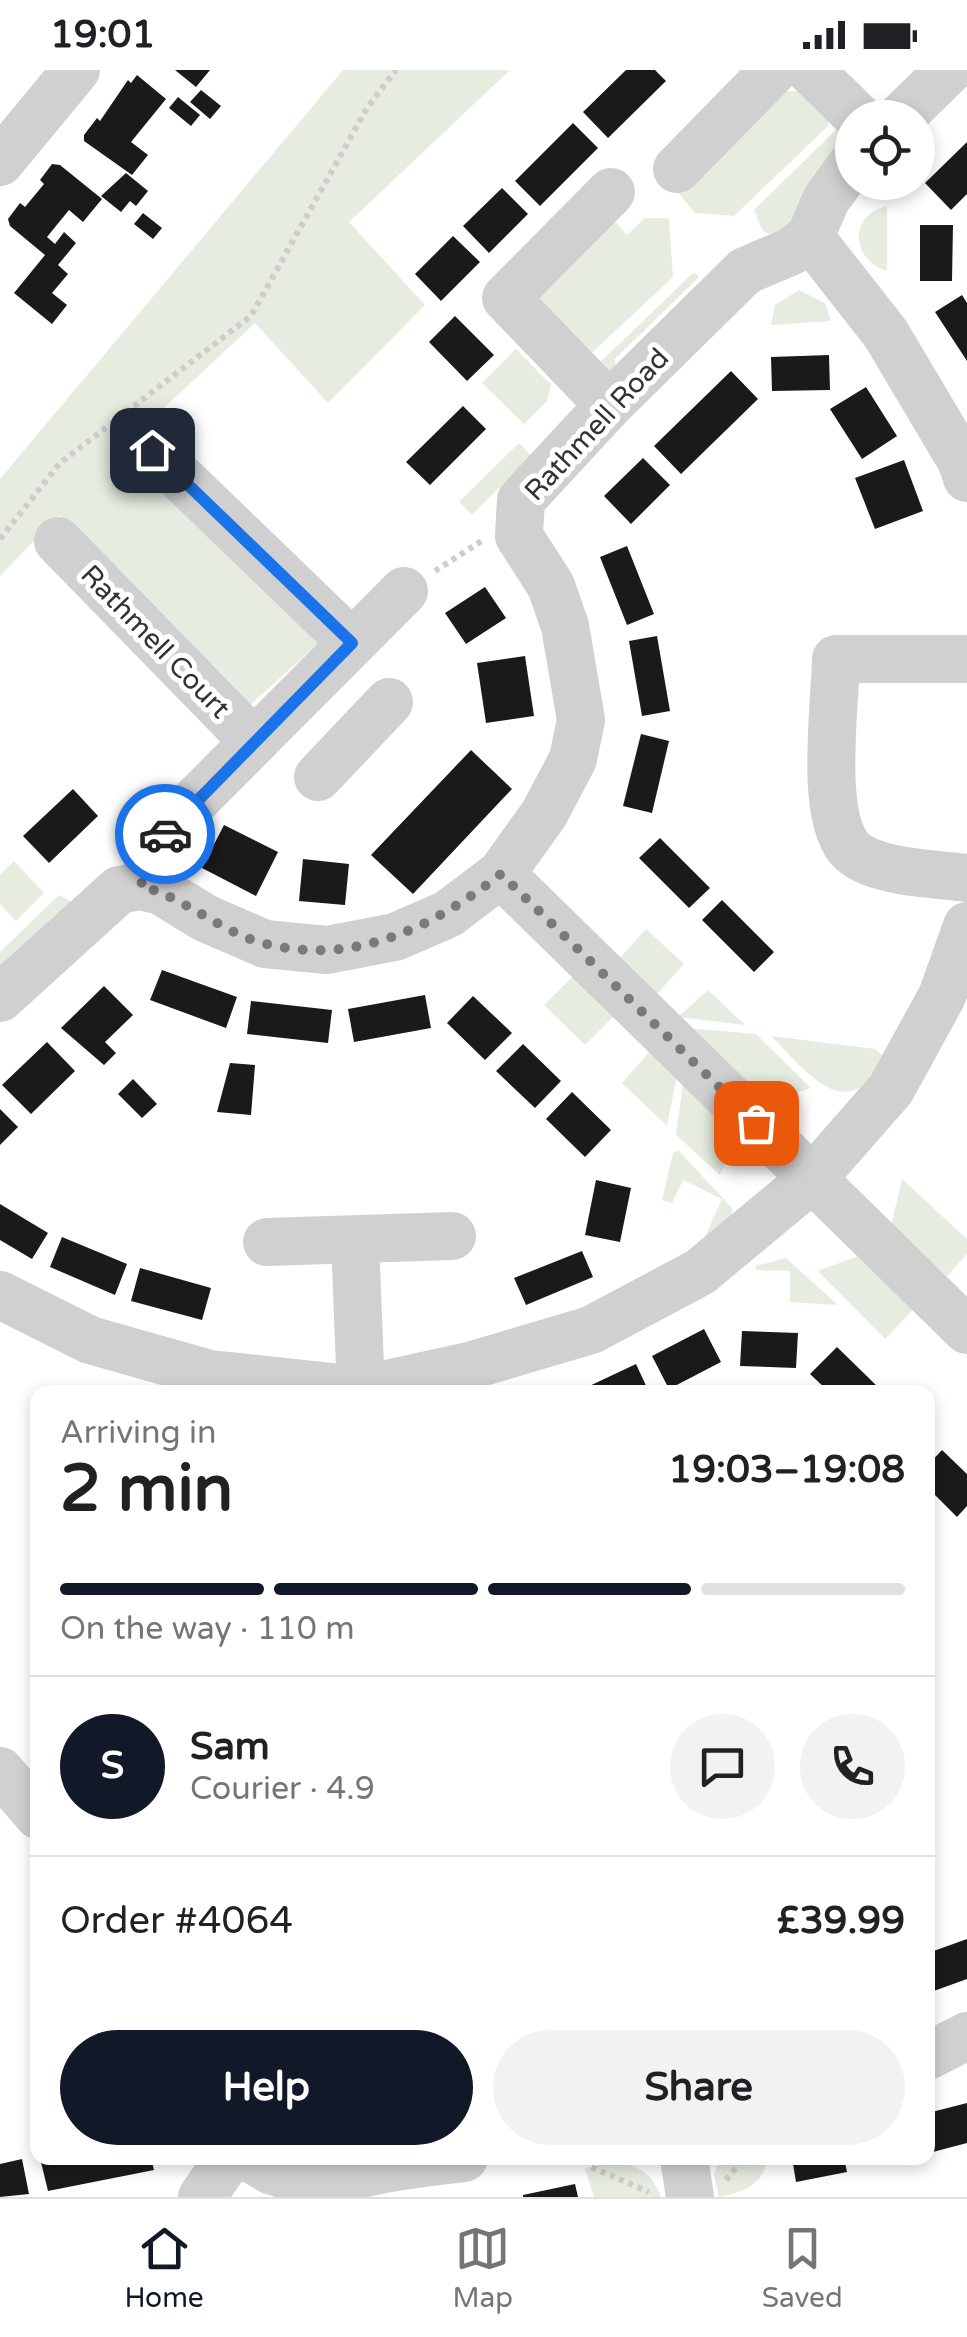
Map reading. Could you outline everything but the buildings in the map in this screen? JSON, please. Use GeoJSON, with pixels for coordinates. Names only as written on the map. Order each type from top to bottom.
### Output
{"type":"FeatureCollection","features":[{"type":"Feature","properties":{"kind":"street"},"geometry":{"type":"LineString","coordinates":[[0,162],[76,70]]}},
{"type":"Feature","properties":{"kind":"street"},"geometry":{"type":"LineString","coordinates":[[677,168],[774,70]]}},
{"type":"Feature","properties":{"kind":"street"},"geometry":{"type":"LineString","coordinates":[[810,70],[840,100]]}},
{"type":"Feature","properties":{"kind":"street"},"geometry":{"type":"LineString","coordinates":[[919,100],[950,70]]}},
{"type":"Feature","properties":{"kind":"street"},"geometry":{"type":"LineString","coordinates":[[835,188],[810,236],[886,334],[962,462],[967,478]]}},
{"type":"Feature","properties":{"kind":"street"},"geometry":{"type":"LineString","coordinates":[[609,404],[506,298],[611,192]]}},
{"type":"Feature","properties":{"kind":"street","name":"Rathmell Road"},"geometry":{"type":"LineString","coordinates":[[140,886],[161,891],[265,944],[327,950],[395,937],[448,914],[501,874],[544,814],[574,759],[581,720],[565,626],[551,586],[519,536],[521,500],[609,404],[744,272],[792,250],[810,236]]}},
{"type":"Feature","properties":{"kind":"street"},"geometry":{"type":"LineString","coordinates":[[152,450],[352,643]]}},
{"type":"Feature","properties":{"kind":"street","name":"Rathmell Court"},"geometry":{"type":"LineString","coordinates":[[58,541],[254,742]]}},
{"type":"Feature","properties":{"kind":"street"},"geometry":{"type":"LineString","coordinates":[[0,998],[102,902],[119,890],[140,886],[168,827],[404,591]]}},
{"type":"Feature","properties":{"kind":"street"},"geometry":{"type":"LineString","coordinates":[[967,660],[836,660],[833,817],[850,850],[892,869],[967,878]]}},
{"type":"Feature","properties":{"kind":"street"},"geometry":{"type":"LineString","coordinates":[[310,685],[374,717],[318,776]]}},
{"type":"Feature","properties":{"kind":"street"},"geometry":{"type":"LineString","coordinates":[[501,874],[967,1330]]}},
{"type":"Feature","properties":{"kind":"street"},"geometry":{"type":"LineString","coordinates":[[386,1385],[469,1366],[591,1330],[700,1272],[813,1178],[890,1090],[942,996],[967,926]]}},
{"type":"Feature","properties":{"kind":"street"},"geometry":{"type":"LineString","coordinates":[[268,1242],[452,1236]]}},
{"type":"Feature","properties":{"kind":"street"},"geometry":{"type":"LineString","coordinates":[[354,1240],[360,1385]]}},
{"type":"Feature","properties":{"kind":"street"},"geometry":{"type":"LineString","coordinates":[[0,1295],[90,1340],[140,1372],[210,1374],[307,1385]]}},
{"type":"Feature","properties":{"kind":"street"},"geometry":{"type":"LineString","coordinates":[[0,1771],[30,1806]]}},
{"type":"Feature","properties":{"kind":"street"},"geometry":{"type":"LineString","coordinates":[[935,2052],[967,2036]]}},
{"type":"Feature","properties":{"kind":"street"},"geometry":{"type":"LineString","coordinates":[[227,2177],[270,2170],[324,2192],[350,2176],[420,2165]]}},
{"type":"Feature","properties":{"kind":"street"},"geometry":{"type":"LineString","coordinates":[[685,2165],[690,2197]]}},
{"type":"Feature","properties":{"kind":"path"},"geometry":{"type":"LineString","coordinates":[[0,539],[60,463],[251,316],[367,108],[396,70]]}},
{"type":"Feature","properties":{"kind":"path"},"geometry":{"type":"LineString","coordinates":[[404,591],[518,517]]}},
{"type":"Feature","properties":{"kind":"shaded area"},"geometry":{"type":"Polygon","coordinates":[[[343,70],[510,70],[349,222],[425,305],[328,403],[255,323],[122,447],[321,641],[249,706],[59,515],[0,576],[0,479],[343,70]]]}},
{"type":"Feature","properties":{"kind":"shaded area"},"geometry":{"type":"Polygon","coordinates":[[[783,91],[804,91],[830,113],[828,126],[734,216],[695,213],[677,191],[783,91]]]}},
{"type":"Feature","properties":{"kind":"shaded area"},"geometry":{"type":"Polygon","coordinates":[[[835,131],[835,169],[809,218],[775,236],[763,231],[754,210],[835,131]]]}},
{"type":"Feature","properties":{"kind":"shaded area"},"geometry":{"type":"Polygon","coordinates":[[[887,206],[887,271],[866,257],[859,238],[865,218],[887,206]]]}},
{"type":"Feature","properties":{"kind":"shaded area"},"geometry":{"type":"Polygon","coordinates":[[[610,216],[627,235],[645,218],[669,218],[673,277],[582,362],[537,299],[610,216]]]}},
{"type":"Feature","properties":{"kind":"shaded area"},"geometry":{"type":"Polygon","coordinates":[[[694,272],[699,277],[615,359],[616,375],[590,372],[694,272]]]}},
{"type":"Feature","properties":{"kind":"shaded area"},"geometry":{"type":"Polygon","coordinates":[[[799,290],[825,303],[831,321],[771,325],[775,305],[799,290]]]}},
{"type":"Feature","properties":{"kind":"shaded area"},"geometry":{"type":"Polygon","coordinates":[[[516,349],[551,385],[547,401],[524,424],[482,383],[516,349]]]}},
{"type":"Feature","properties":{"kind":"shaded area"},"geometry":{"type":"Polygon","coordinates":[[[519,443],[531,456],[472,515],[459,502],[519,443]]]}},
{"type":"Feature","properties":{"kind":"shaded area"},"geometry":{"type":"Polygon","coordinates":[[[14,861],[44,893],[16,921],[0,904],[0,875],[14,861]]]}},
{"type":"Feature","properties":{"kind":"shaded area"},"geometry":{"type":"Polygon","coordinates":[[[59,895],[75,904],[0,979],[0,952],[59,895]]]}},
{"type":"Feature","properties":{"kind":"shaded area"},"geometry":{"type":"Polygon","coordinates":[[[646,929],[684,964],[656,995],[618,960],[646,929]]]}},
{"type":"Feature","properties":{"kind":"shaded area"},"geometry":{"type":"Polygon","coordinates":[[[573,976],[614,1016],[585,1045],[544,1005],[573,976]]]}},
{"type":"Feature","properties":{"kind":"shaded area"},"geometry":{"type":"Polygon","coordinates":[[[708,990],[745,1025],[678,1017],[708,990]]]}},
{"type":"Feature","properties":{"kind":"shaded area"},"geometry":{"type":"Polygon","coordinates":[[[688,1028],[756,1034],[811,1088],[764,1103],[688,1028]]]}},
{"type":"Feature","properties":{"kind":"shaded area"},"geometry":{"type":"Polygon","coordinates":[[[771,1036],[875,1049],[886,1059],[871,1079],[842,1092],[814,1078],[771,1036]]]}},
{"type":"Feature","properties":{"kind":"shaded area"},"geometry":{"type":"Polygon","coordinates":[[[651,1050],[677,1075],[667,1126],[622,1083],[651,1050]]]}},
{"type":"Feature","properties":{"kind":"shaded area"},"geometry":{"type":"Polygon","coordinates":[[[683,1082],[739,1134],[720,1175],[676,1135],[683,1082]]]}},
{"type":"Feature","properties":{"kind":"shaded area"},"geometry":{"type":"Polygon","coordinates":[[[678,1150],[732,1208],[732,1219],[704,1239],[722,1199],[683,1180],[672,1203],[662,1200],[673,1153],[678,1150]]]}},
{"type":"Feature","properties":{"kind":"shaded area"},"geometry":{"type":"Polygon","coordinates":[[[902,1179],[967,1239],[967,1254],[947,1276],[891,1226],[902,1179]]]}},
{"type":"Feature","properties":{"kind":"shaded area"},"geometry":{"type":"Polygon","coordinates":[[[864,1254],[916,1307],[885,1339],[818,1271],[864,1254]]]}},
{"type":"Feature","properties":{"kind":"shaded area"},"geometry":{"type":"Polygon","coordinates":[[[786,1258],[838,1305],[790,1302],[790,1271],[756,1270],[756,1266],[786,1258]]]}},
{"type":"Feature","properties":{"kind":"shaded area"},"geometry":{"type":"Polygon","coordinates":[[[717,2165],[766,2165],[751,2186],[719,2197],[714,2175],[717,2165]]]}},
{"type":"Feature","properties":{"kind":"shaded area"},"geometry":{"type":"Polygon","coordinates":[[[631,2166],[654,2182],[661,2197],[594,2197],[585,2168],[631,2166]]]}},
{"type":"Feature","properties":{"kind":"way so far"},"geometry":{"type":"LineString","coordinates":[[165,834],[140,886],[161,891],[206,918],[265,944],[327,950],[395,937],[448,914],[501,874],[756,1123]]}},
{"type":"Feature","properties":{"kind":"route"},"geometry":{"type":"LineString","coordinates":[[152,450],[352,643],[165,834]]}}]}
